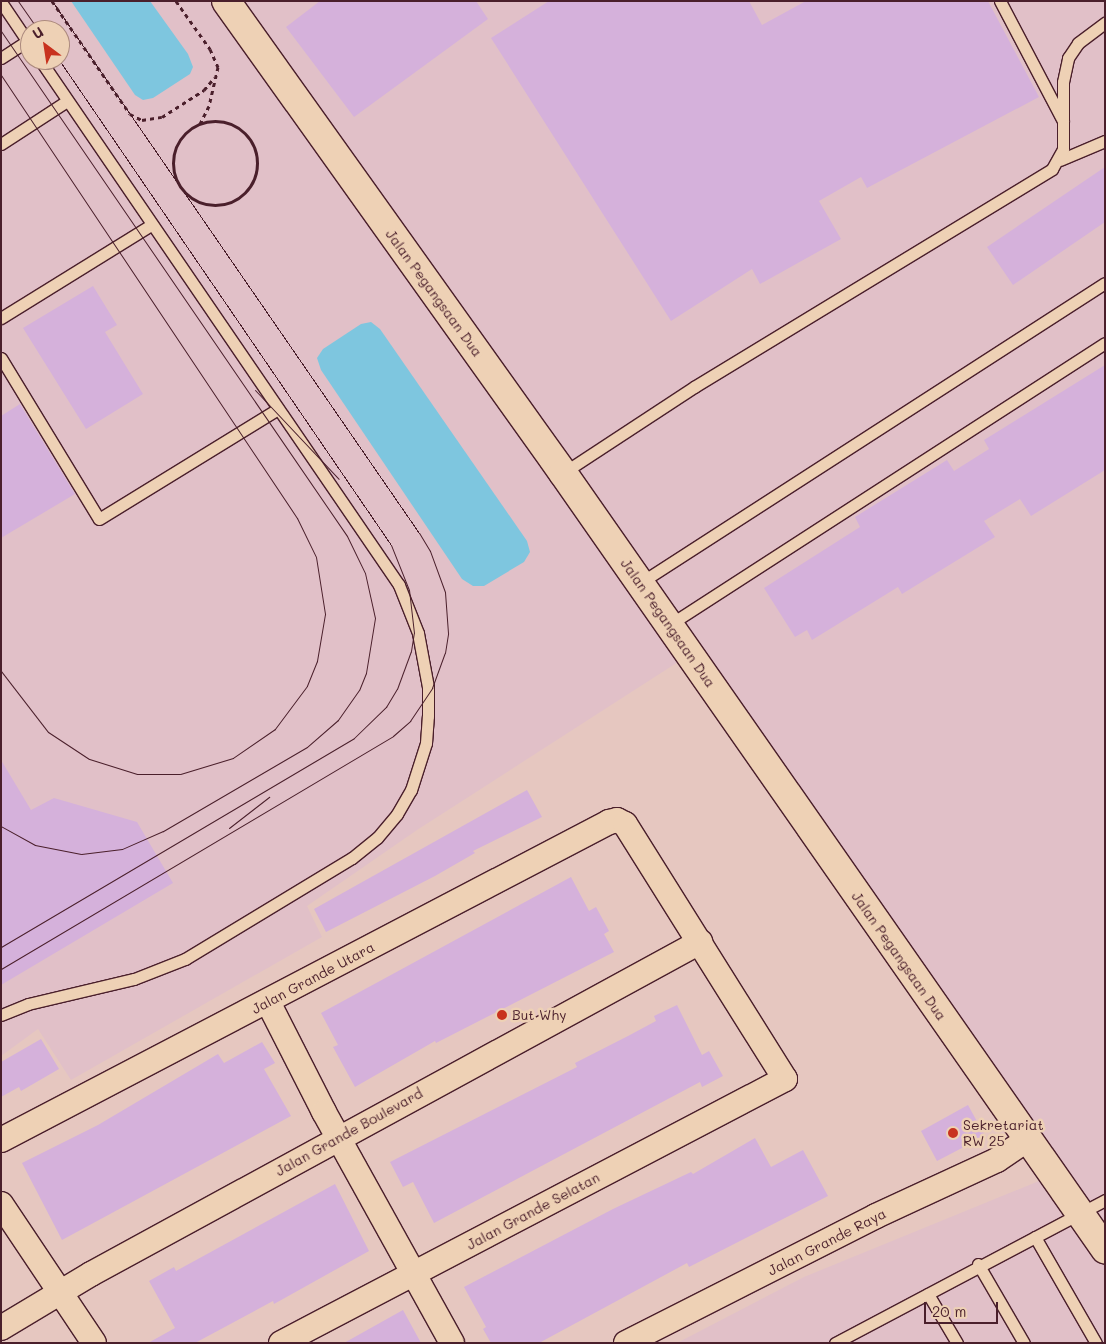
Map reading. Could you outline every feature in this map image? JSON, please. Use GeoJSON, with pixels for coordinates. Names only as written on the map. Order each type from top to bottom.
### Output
{"type":"FeatureCollection","features":[{"type":"Feature","properties":{"kind":"main road","name":"Jalan Pegangsaan Dua"},"geometry":{"type":"LineString","coordinates":[[226,1],[563,473],[1027,1140],[1105,1249]]}},
{"type":"Feature","properties":{"kind":"street","name":"Jalan Grande Utara"},"geometry":{"type":"LineString","coordinates":[[1,1140],[609,822],[617,820],[625,824],[700,942]]}},
{"type":"Feature","properties":{"kind":"street","name":"Jalan Grande Selatan"},"geometry":{"type":"LineString","coordinates":[[281,1343],[785,1079],[700,942]]}},
{"type":"Feature","properties":{"kind":"street","name":"Jalan Grande Boulevard"},"geometry":{"type":"LineString","coordinates":[[1,1328],[59,1292],[700,942]]}},
{"type":"Feature","properties":{"kind":"street"},"geometry":{"type":"LineString","coordinates":[[268,1002],[339,1138],[452,1343]]}},
{"type":"Feature","properties":{"kind":"street","name":"Jalan Grande Raya"},"geometry":{"type":"LineString","coordinates":[[626,1343],[876,1216],[997,1160],[1027,1140]]}},
{"type":"Feature","properties":{"kind":"street"},"geometry":{"type":"LineString","coordinates":[[1,1204],[94,1343]]}},
{"type":"Feature","properties":{"kind":"lane"},"geometry":{"type":"LineString","coordinates":[[1000,1],[1065,124]]}},
{"type":"Feature","properties":{"kind":"lane"},"geometry":{"type":"LineString","coordinates":[[1,2],[20,30]]}},
{"type":"Feature","properties":{"kind":"lane"},"geometry":{"type":"LineString","coordinates":[[1060,160],[1065,124],[1063,82],[1068,58],[1078,43],[1105,23]]}},
{"type":"Feature","properties":{"kind":"lane"},"geometry":{"type":"LineString","coordinates":[[1,58],[20,48]]}},
{"type":"Feature","properties":{"kind":"lane"},"geometry":{"type":"LineString","coordinates":[[1,1015],[28,1004],[134,979],[186,959],[352,858],[378,838],[397,814],[411,790],[426,743],[428,687],[418,633],[399,585],[47,70]]}},
{"type":"Feature","properties":{"kind":"lane"},"geometry":{"type":"LineString","coordinates":[[1,144],[67,101]]}},
{"type":"Feature","properties":{"kind":"lane"},"geometry":{"type":"LineString","coordinates":[[563,473],[694,387],[1052,169],[1060,160],[1105,141]]}},
{"type":"Feature","properties":{"kind":"lane"},"geometry":{"type":"LineString","coordinates":[[1,318],[151,225]]}},
{"type":"Feature","properties":{"kind":"lane"},"geometry":{"type":"LineString","coordinates":[[640,583],[1105,283]]}},
{"type":"Feature","properties":{"kind":"lane"},"geometry":{"type":"LineString","coordinates":[[669,625],[1105,343]]}},
{"type":"Feature","properties":{"kind":"lane"},"geometry":{"type":"LineString","coordinates":[[1,358],[99,518],[278,409]]}},
{"type":"Feature","properties":{"kind":"lane"},"geometry":{"type":"LineString","coordinates":[[836,1343],[928,1294],[978,1264],[1035,1237],[1105,1200]]}},
{"type":"Feature","properties":{"kind":"lane"},"geometry":{"type":"LineString","coordinates":[[1035,1237],[1096,1343]]}},
{"type":"Feature","properties":{"kind":"lane"},"geometry":{"type":"LineString","coordinates":[[978,1264],[1024,1343]]}},
{"type":"Feature","properties":{"kind":"lane"},"geometry":{"type":"LineString","coordinates":[[928,1294],[956,1343]]}},
{"type":"Feature","properties":{"kind":"path"},"geometry":{"type":"LineString","coordinates":[[52,1],[130,114],[142,120],[162,117],[204,90],[214,78]]}},
{"type":"Feature","properties":{"kind":"path"},"geometry":{"type":"LineString","coordinates":[[176,1],[210,49],[218,67],[209,106],[200,124],[184,135],[175,151],[174,170],[181,187],[195,200],[213,205],[231,202],[247,191],[256,175],[257,156],[250,139],[236,126],[218,121],[200,124]]}},
{"type":"Feature","properties":{"kind":"shaded area"},"geometry":{"type":"Polygon","coordinates":[[[1,1],[218,1],[678,662],[417,830],[307,906],[322,937],[71,1080],[38,1029],[1,1056],[1,1]]]}},
{"type":"Feature","properties":{"kind":"shaded area"},"geometry":{"type":"Polygon","coordinates":[[[220,1],[1105,1],[1105,1343],[677,1343],[804,1277],[1039,1181],[220,1]]]}},
{"type":"Feature","properties":{"kind":"water"},"geometry":{"type":"Polygon","coordinates":[[[71,1],[150,1],[188,54],[193,67],[190,74],[153,98],[143,100],[135,95],[71,1]]]}},
{"type":"Feature","properties":{"kind":"water"},"geometry":{"type":"Polygon","coordinates":[[[371,322],[380,329],[527,541],[530,552],[524,562],[484,586],[473,586],[462,579],[321,370],[317,358],[323,349],[361,324],[371,322]]]}},
{"type":"Feature","properties":{"kind":"building"},"geometry":{"type":"Polygon","coordinates":[[[320,1],[476,1],[488,19],[354,117],[286,27],[320,1]]]}},
{"type":"Feature","properties":{"kind":"building"},"geometry":{"type":"Polygon","coordinates":[[[549,1],[749,1],[762,25],[806,1],[988,1],[1039,97],[867,188],[861,177],[819,201],[841,239],[760,284],[752,269],[671,321],[491,38],[549,1]]]}},
{"type":"Feature","properties":{"kind":"building"},"geometry":{"type":"Polygon","coordinates":[[[1105,167],[1105,222],[1013,285],[987,247],[1105,167]]]}},
{"type":"Feature","properties":{"kind":"building"},"geometry":{"type":"Polygon","coordinates":[[[93,286],[117,325],[105,332],[143,394],[86,429],[23,328],[93,286]]]}},
{"type":"Feature","properties":{"kind":"building"},"geometry":{"type":"Polygon","coordinates":[[[1105,365],[1105,470],[1031,516],[1020,499],[984,521],[995,537],[902,594],[898,587],[812,640],[807,630],[795,637],[764,588],[860,527],[855,517],[947,460],[954,471],[989,449],[984,440],[1105,365]]]}},
{"type":"Feature","properties":{"kind":"building"},"geometry":{"type":"Polygon","coordinates":[[[20,404],[75,494],[1,538],[1,416],[20,404]]]}},
{"type":"Feature","properties":{"kind":"building"},"geometry":{"type":"Polygon","coordinates":[[[1,760],[31,810],[54,798],[137,822],[173,883],[1,985],[1,760]]]}},
{"type":"Feature","properties":{"kind":"building"},"geometry":{"type":"Polygon","coordinates":[[[527,790],[542,817],[473,851],[475,853],[435,876],[326,932],[314,909],[527,790]]]}},
{"type":"Feature","properties":{"kind":"building"},"geometry":{"type":"Polygon","coordinates":[[[571,877],[589,911],[596,907],[609,931],[604,934],[614,952],[436,1043],[435,1041],[355,1087],[333,1047],[338,1045],[321,1013],[571,877]]]}},
{"type":"Feature","properties":{"kind":"building"},"geometry":{"type":"Polygon","coordinates":[[[677,1005],[702,1055],[709,1051],[723,1076],[702,1087],[700,1082],[434,1223],[413,1182],[403,1187],[390,1162],[577,1067],[575,1063],[656,1021],[654,1016],[677,1005]]]}},
{"type":"Feature","properties":{"kind":"building"},"geometry":{"type":"Polygon","coordinates":[[[41,1039],[59,1069],[21,1091],[19,1087],[1,1097],[1,1062],[41,1039]]]}},
{"type":"Feature","properties":{"kind":"building"},"geometry":{"type":"Polygon","coordinates":[[[262,1042],[275,1063],[264,1069],[291,1116],[62,1240],[22,1163],[98,1125],[218,1054],[224,1063],[262,1042]]]}},
{"type":"Feature","properties":{"kind":"building","name":"Sekretariat RW 25"},"geometry":{"type":"Polygon","coordinates":[[[968,1105],[985,1136],[937,1161],[921,1131],[968,1105]]]}},
{"type":"Feature","properties":{"kind":"building"},"geometry":{"type":"Polygon","coordinates":[[[755,1138],[771,1167],[803,1150],[828,1196],[689,1267],[687,1263],[539,1343],[491,1343],[483,1329],[486,1327],[464,1287],[613,1209],[691,1172],[693,1174],[755,1138]]]}},
{"type":"Feature","properties":{"kind":"building"},"geometry":{"type":"Polygon","coordinates":[[[335,1184],[369,1251],[274,1304],[273,1301],[195,1343],[148,1343],[175,1328],[149,1281],[174,1267],[176,1271],[335,1184]]]}},
{"type":"Feature","properties":{"kind":"building"},"geometry":{"type":"Polygon","coordinates":[[[403,1310],[421,1343],[344,1343],[403,1310]]]}},
{"type":"Feature","properties":{"kind":"tram line"},"geometry":{"type":"LineString","coordinates":[[18,1],[31,20]]}},
{"type":"Feature","properties":{"kind":"tram line"},"geometry":{"type":"LineString","coordinates":[[1,969],[393,736],[410,721],[432,688],[445,653],[448,633],[445,592],[430,551],[419,533],[52,1]]}},
{"type":"Feature","properties":{"kind":"tram line"},"geometry":{"type":"LineString","coordinates":[[1,31],[347,536],[365,573],[375,618],[366,673],[359,690],[338,720],[307,747],[163,831],[122,849],[81,854],[35,845],[1,826]]}},
{"type":"Feature","properties":{"kind":"tram line"},"geometry":{"type":"LineString","coordinates":[[1,947],[354,738],[386,707],[397,689],[411,651],[414,633],[409,590],[391,545],[66,70]]}},
{"type":"Feature","properties":{"kind":"tram line"},"geometry":{"type":"LineString","coordinates":[[1,75],[297,518],[316,557],[325,614],[317,661],[307,686],[275,729],[233,758],[180,774],[137,774],[89,759],[48,732],[1,671]]}},
{"type":"Feature","properties":{"kind":"tram line"},"geometry":{"type":"LineString","coordinates":[[255,390],[339,479]]}},
{"type":"Feature","properties":{"kind":"tram line"},"geometry":{"type":"LineString","coordinates":[[229,828],[269,797]]}},
{"type":"Feature","properties":{"kind":"place","name":"But Why"},"geometry":{"type":"Point","coordinates":[502,1015]}},
{"type":"Feature","properties":{"kind":"place","name":"Sekretariat RW 25"},"geometry":{"type":"Point","coordinates":[953,1133]}}]}
